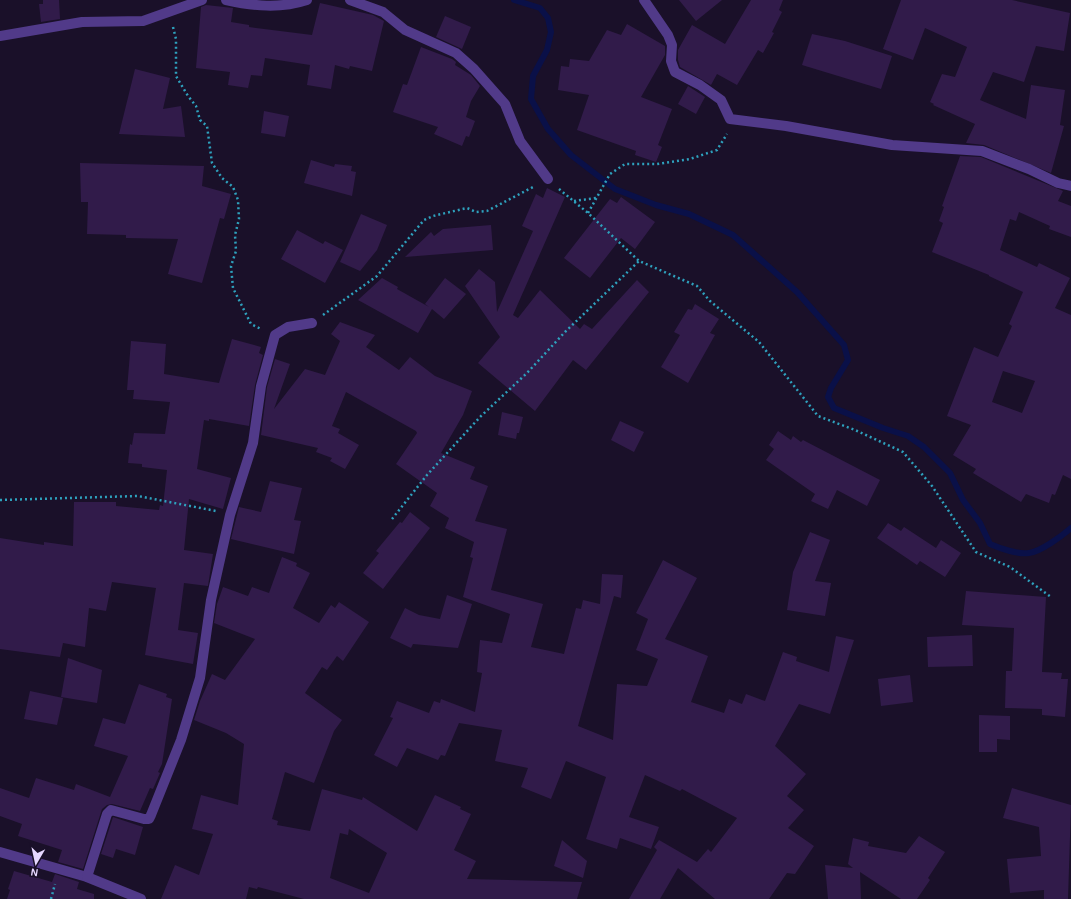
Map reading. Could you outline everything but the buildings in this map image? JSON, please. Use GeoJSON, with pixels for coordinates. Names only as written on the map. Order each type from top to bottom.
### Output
{"type":"FeatureCollection","features":[{"type":"Feature","properties":{"kind":"street"},"geometry":{"type":"LineString","coordinates":[[0,36],[82,22],[143,21],[202,0]]}},
{"type":"Feature","properties":{"kind":"street"},"geometry":{"type":"LineString","coordinates":[[226,0],[251,6],[291,6],[307,0]]}},
{"type":"Feature","properties":{"kind":"street"},"geometry":{"type":"LineString","coordinates":[[350,0],[383,12],[405,30],[456,53],[474,69],[505,104],[520,141],[548,180]]}},
{"type":"Feature","properties":{"kind":"street"},"geometry":{"type":"LineString","coordinates":[[644,0],[668,35],[672,45],[670,61],[675,72],[700,85],[721,100],[730,119],[786,126],[892,145],[982,151],[1029,169],[1058,183],[1071,186]]}},
{"type":"Feature","properties":{"kind":"street"},"geometry":{"type":"LineString","coordinates":[[87,877],[107,814],[111,810],[148,819],[181,740],[200,678],[211,600],[230,515],[254,443],[261,386],[275,336],[288,327],[312,323]]}},
{"type":"Feature","properties":{"kind":"street"},"geometry":{"type":"LineString","coordinates":[[0,852],[87,877],[141,899]]}},
{"type":"Feature","properties":{"kind":"path"},"geometry":{"type":"LineString","coordinates":[[161,14],[171,21],[176,40],[176,76],[196,106],[200,120],[207,126],[212,163],[222,178],[233,187],[238,200],[239,219],[235,235],[236,251],[231,266],[233,288],[251,324],[275,336]]}},
{"type":"Feature","properties":{"kind":"path"},"geometry":{"type":"LineString","coordinates":[[588,213],[610,174],[625,164],[657,164],[690,159],[717,150],[727,135],[730,119]]}},
{"type":"Feature","properties":{"kind":"path"},"geometry":{"type":"LineString","coordinates":[[312,323],[377,276],[424,220],[433,216],[467,208],[476,212],[487,211],[548,180],[588,213],[639,261],[697,286],[710,301],[759,342],[818,416],[855,430],[903,452],[932,486],[976,552],[1010,567],[1052,597]]}},
{"type":"Feature","properties":{"kind":"path"},"geometry":{"type":"LineString","coordinates":[[574,201],[597,198]]}},
{"type":"Feature","properties":{"kind":"path"},"geometry":{"type":"LineString","coordinates":[[392,519],[427,475],[480,417],[527,373],[565,332],[639,261]]}},
{"type":"Feature","properties":{"kind":"path"},"geometry":{"type":"LineString","coordinates":[[0,500],[138,496],[203,508],[230,515]]}},
{"type":"Feature","properties":{"kind":"waterway"},"geometry":{"type":"LineString","coordinates":[[514,0],[540,8],[548,18],[551,32],[547,50],[533,76],[531,99],[548,129],[571,155],[615,189],[656,205],[689,214],[733,235],[797,292],[844,345],[848,360],[831,388],[828,397],[834,408],[883,428],[908,436],[924,447],[950,473],[963,500],[980,523],[990,544],[1015,552],[1029,553],[1045,547],[1071,528]]}}]}
